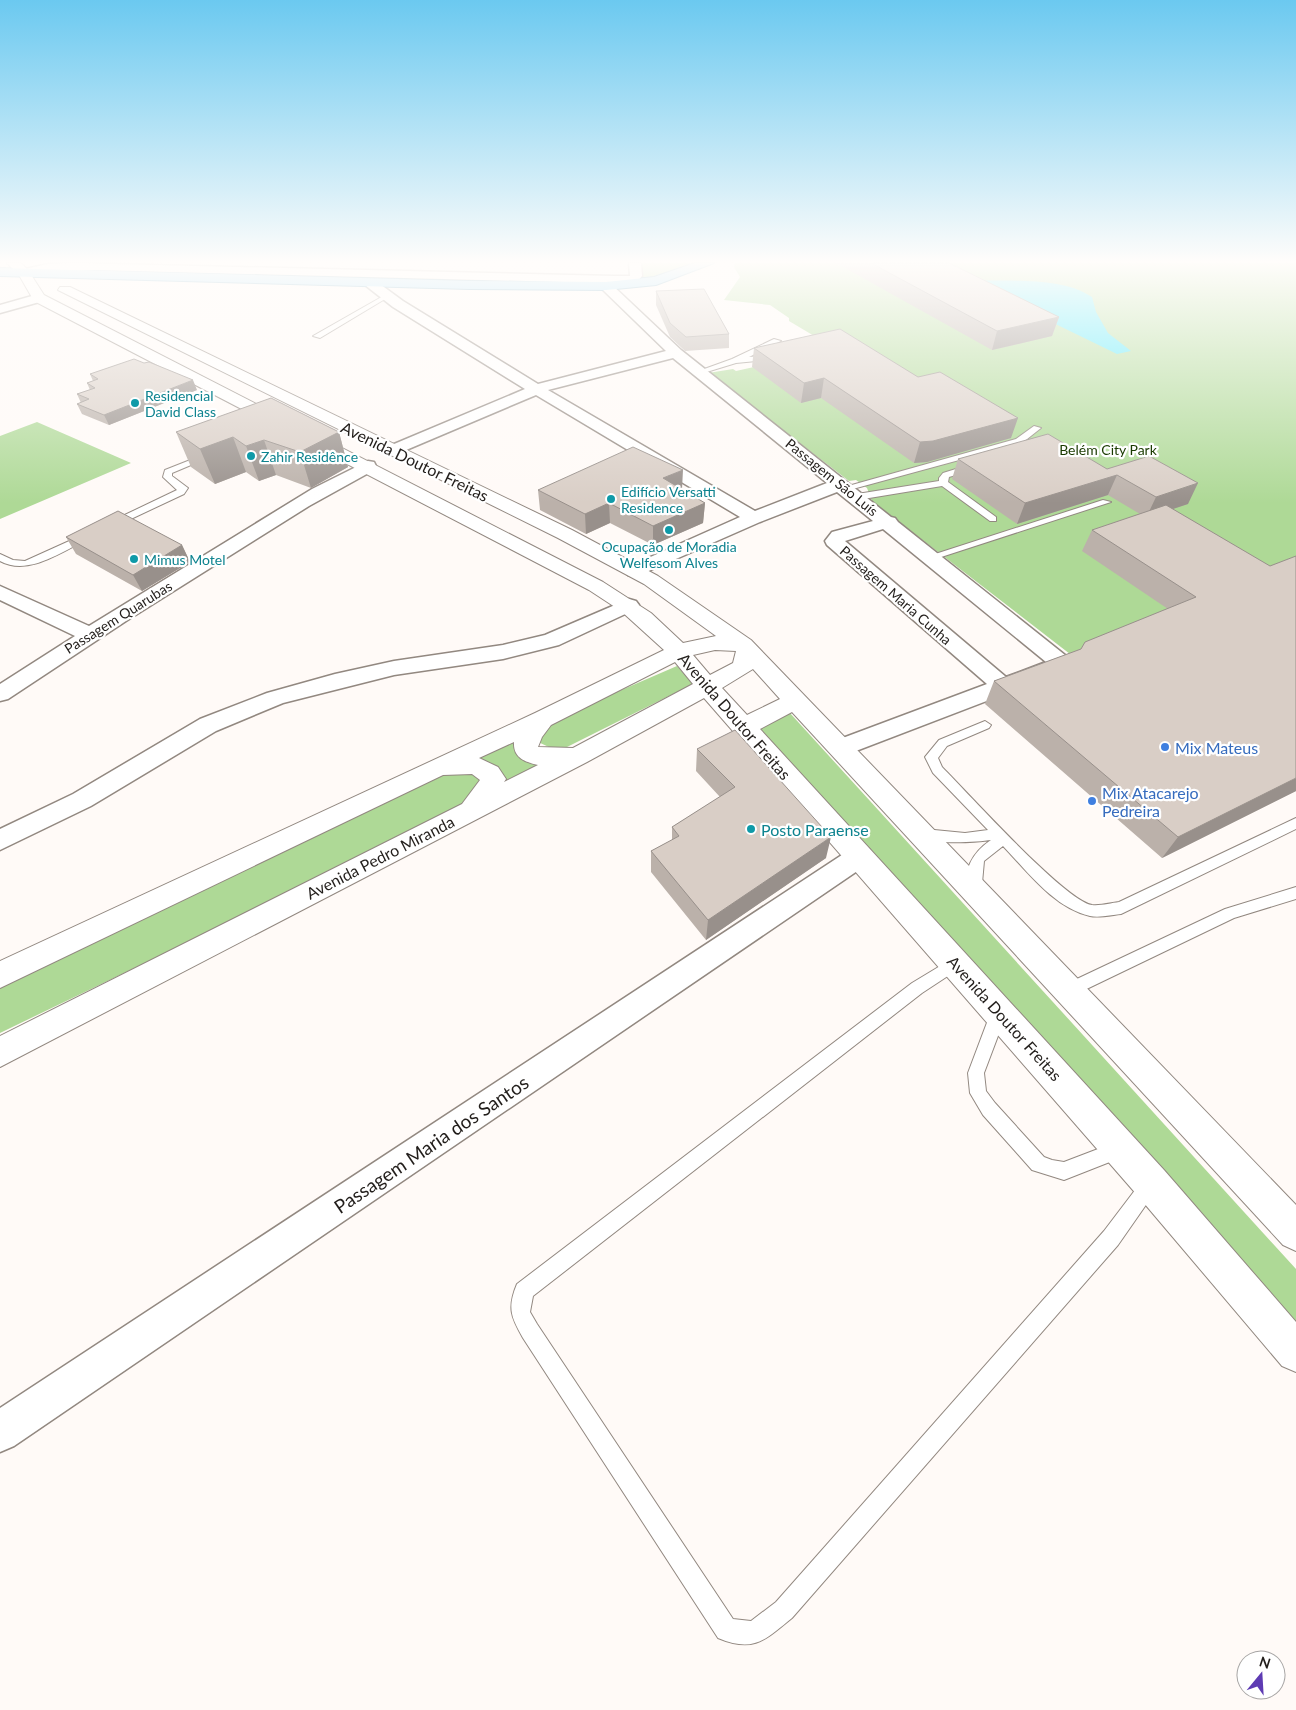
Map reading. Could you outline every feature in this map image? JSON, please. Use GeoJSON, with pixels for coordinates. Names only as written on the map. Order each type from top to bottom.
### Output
{"type":"FeatureCollection","features":[{"type":"Feature","properties":{"kind":"main road","name":"Avenida Doutor Freitas"},"geometry":{"type":"LineString","coordinates":[[137,343],[182,347],[636,571],[702,615],[746,648],[1296,1232]]}},
{"type":"Feature","properties":{"kind":"main road","name":"Avenida Doutor Freitas"},"geometry":{"type":"LineString","coordinates":[[153,344],[280,429],[368,466],[630,605],[679,651],[707,686],[1152,1183],[1296,1352]]}},
{"type":"Feature","properties":{"kind":"main road"},"geometry":{"type":"LineString","coordinates":[[0,975],[432,769],[543,720],[679,651],[715,643],[746,648]]}},
{"type":"Feature","properties":{"kind":"main road","name":"Avenida Pedro Miranda"},"geometry":{"type":"LineString","coordinates":[[0,1052],[470,812],[743,667],[746,648]]}},
{"type":"Feature","properties":{"kind":"main road"},"geometry":{"type":"LineString","coordinates":[[744,727],[796,700]]}},
{"type":"Feature","properties":{"kind":"main road"},"geometry":{"type":"LineString","coordinates":[[543,720],[528,735],[524,743],[527,751],[533,756],[549,759],[578,756]]}},
{"type":"Feature","properties":{"kind":"main road"},"geometry":{"type":"LineString","coordinates":[[432,769],[466,765],[479,766],[489,772],[492,778],[488,790],[470,812]]}},
{"type":"Feature","properties":{"kind":"street"},"geometry":{"type":"LineString","coordinates":[[462,343],[537,390],[754,518]]}},
{"type":"Feature","properties":{"kind":"street","name":"Passagem São Luís"},"geometry":{"type":"LineString","coordinates":[[665,343],[1062,664],[1004,687]]}},
{"type":"Feature","properties":{"kind":"street"},"geometry":{"type":"LineString","coordinates":[[393,450],[537,390],[615,367],[676,353]]}},
{"type":"Feature","properties":{"kind":"street","name":"Passagem Quarubas"},"geometry":{"type":"LineString","coordinates":[[0,694],[88,634],[256,532],[315,493],[368,466]]}},
{"type":"Feature","properties":{"kind":"street"},"geometry":{"type":"LineString","coordinates":[[636,571],[754,518],[848,490]]}},
{"type":"Feature","properties":{"kind":"street","name":"Passagem Maria Cunha"},"geometry":{"type":"LineString","coordinates":[[888,522],[839,536],[834,541],[1004,687]]}},
{"type":"Feature","properties":{"kind":"street"},"geometry":{"type":"LineString","coordinates":[[0,592],[88,634]]}},
{"type":"Feature","properties":{"kind":"street"},"geometry":{"type":"LineString","coordinates":[[0,840],[82,800],[208,725],[275,698],[335,681],[385,670],[503,652],[552,640],[630,605]]}},
{"type":"Feature","properties":{"kind":"street"},"geometry":{"type":"LineString","coordinates":[[840,748],[1004,687]]}},
{"type":"Feature","properties":{"kind":"street","name":"Passagem Maria dos Santos"},"geometry":{"type":"LineString","coordinates":[[0,1432],[860,856]]}},
{"type":"Feature","properties":{"kind":"lane"},"geometry":{"type":"LineString","coordinates":[[700,372],[735,361],[771,343]]}},
{"type":"Feature","properties":{"kind":"lane"},"geometry":{"type":"LineString","coordinates":[[735,361],[785,355]]}},
{"type":"Feature","properties":{"kind":"lane"},"geometry":{"type":"LineString","coordinates":[[848,490],[1018,441],[1037,428]]}},
{"type":"Feature","properties":{"kind":"lane"},"geometry":{"type":"LineString","coordinates":[[0,557],[10,563],[26,564],[181,492],[183,488],[167,477],[168,472],[218,452]]}},
{"type":"Feature","properties":{"kind":"lane"},"geometry":{"type":"LineString","coordinates":[[944,483],[943,478],[946,475],[980,465]]}},
{"type":"Feature","properties":{"kind":"lane"},"geometry":{"type":"LineString","coordinates":[[848,490],[944,483],[993,519]]}},
{"type":"Feature","properties":{"kind":"lane"},"geometry":{"type":"LineString","coordinates":[[931,557],[1106,502]]}},
{"type":"Feature","properties":{"kind":"lane"},"geometry":{"type":"LineString","coordinates":[[985,725],[943,743],[931,756],[936,770],[1066,898],[1074,904],[1092,911],[1121,908],[1296,823]]}},
{"type":"Feature","properties":{"kind":"lane"},"geometry":{"type":"LineString","coordinates":[[920,834],[934,837],[965,838],[1002,836]]}},
{"type":"Feature","properties":{"kind":"lane"},"geometry":{"type":"LineString","coordinates":[[976,894],[974,870],[979,854],[1002,836]]}},
{"type":"Feature","properties":{"kind":"lane"},"geometry":{"type":"LineString","coordinates":[[1067,991],[1230,913],[1296,893]]}},
{"type":"Feature","properties":{"kind":"lane"},"geometry":{"type":"LineString","coordinates":[[955,963],[909,994],[524,1291],[520,1314],[530,1332],[726,1630],[755,1633],[784,1610],[1111,1238],[1152,1183]]}},
{"type":"Feature","properties":{"kind":"lane"},"geometry":{"type":"LineString","coordinates":[[999,1012],[976,1073],[978,1093],[988,1109],[1038,1164],[1052,1169],[1064,1171],[1122,1149]]}},
{"type":"Feature","properties":{"kind":"green space","name":"Belém City Park"},"geometry":{"type":"Polygon","coordinates":[[[826,343],[1296,343],[1296,575],[1079,661],[872,501],[867,488],[856,480],[849,481],[708,373],[733,369],[736,371],[836,349],[826,343]]]}},
{"type":"Feature","properties":{"kind":"green space"},"geometry":{"type":"Polygon","coordinates":[[[37,422],[131,463],[0,519],[0,436],[37,422]]]}},
{"type":"Feature","properties":{"kind":"green space"},"geometry":{"type":"Polygon","coordinates":[[[677,666],[693,684],[563,749],[551,748],[536,741],[552,720],[677,666]]]}},
{"type":"Feature","properties":{"kind":"green space"},"geometry":{"type":"Polygon","coordinates":[[[789,712],[1296,1269],[1296,1340],[752,728],[789,712]]]}},
{"type":"Feature","properties":{"kind":"green space"},"geometry":{"type":"Polygon","coordinates":[[[525,731],[518,741],[552,763],[493,793],[467,761],[525,731]]]}},
{"type":"Feature","properties":{"kind":"green space"},"geometry":{"type":"Polygon","coordinates":[[[463,770],[484,779],[459,811],[0,1033],[0,987],[440,773],[463,770]]]}},
{"type":"Feature","properties":{"kind":"water"},"geometry":{"type":"Polygon","coordinates":[[[1094,343],[1121,343],[1131,351],[1117,354],[1094,343]]]}},
{"type":"Feature","properties":{"kind":"building"},"geometry":{"type":"Polygon","coordinates":[[[778,343],[862,343],[918,377],[940,372],[1018,418],[933,441],[920,442],[824,378],[804,383],[754,348],[778,343]]]}},
{"type":"Feature","properties":{"kind":"building"},"geometry":{"type":"Polygon","coordinates":[[[134,359],[144,363],[149,362],[193,380],[104,415],[77,404],[89,399],[77,394],[95,388],[87,383],[98,379],[90,374],[134,359]]]}},
{"type":"Feature","properties":{"kind":"building"},"geometry":{"type":"Polygon","coordinates":[[[271,398],[339,432],[300,452],[264,440],[246,446],[233,437],[200,449],[176,432],[271,398]]]}},
{"type":"Feature","properties":{"kind":"building"},"geometry":{"type":"Polygon","coordinates":[[[1048,434],[1107,469],[1149,456],[1198,483],[1156,497],[1117,475],[1025,503],[958,459],[1048,434]]]}},
{"type":"Feature","properties":{"kind":"building"},"geometry":{"type":"Polygon","coordinates":[[[633,447],[683,470],[663,478],[705,503],[653,526],[609,503],[585,514],[538,490],[633,447]]]}},
{"type":"Feature","properties":{"kind":"building","name":"Mix Mateus"},"geometry":{"type":"Polygon","coordinates":[[[1166,505],[1270,566],[1296,556],[1296,778],[1178,837],[994,681],[1081,649],[1085,642],[1196,597],[1092,530],[1166,505]]]}},
{"type":"Feature","properties":{"kind":"building"},"geometry":{"type":"Polygon","coordinates":[[[118,511],[182,545],[133,575],[66,537],[118,511]]]}},
{"type":"Feature","properties":{"kind":"building","name":"Posto Paraense"},"geometry":{"type":"Polygon","coordinates":[[[735,730],[831,837],[708,920],[651,851],[679,836],[672,827],[735,787],[697,749],[735,730]]]}},
{"type":"Feature","properties":{"kind":"place","name":"Residencial David Class"},"geometry":{"type":"Point","coordinates":[135,403]}},
{"type":"Feature","properties":{"kind":"place","name":"Zahir Residênce"},"geometry":{"type":"Point","coordinates":[251,456]}},
{"type":"Feature","properties":{"kind":"place","name":"Edifício Versatti Residence"},"geometry":{"type":"Point","coordinates":[611,499]}},
{"type":"Feature","properties":{"kind":"place","name":"Ocupação de Moradia Welfesom Alves"},"geometry":{"type":"Point","coordinates":[669,530]}},
{"type":"Feature","properties":{"kind":"place","name":"Mimus Motel"},"geometry":{"type":"Point","coordinates":[134,559]}},
{"type":"Feature","properties":{"kind":"place","name":"Mix Mateus"},"geometry":{"type":"Point","coordinates":[1165,747]}},
{"type":"Feature","properties":{"kind":"place","name":"Mix Atacarejo Pedreira"},"geometry":{"type":"Point","coordinates":[1092,801]}},
{"type":"Feature","properties":{"kind":"place","name":"Posto Paraense"},"geometry":{"type":"Point","coordinates":[751,829]}}]}
